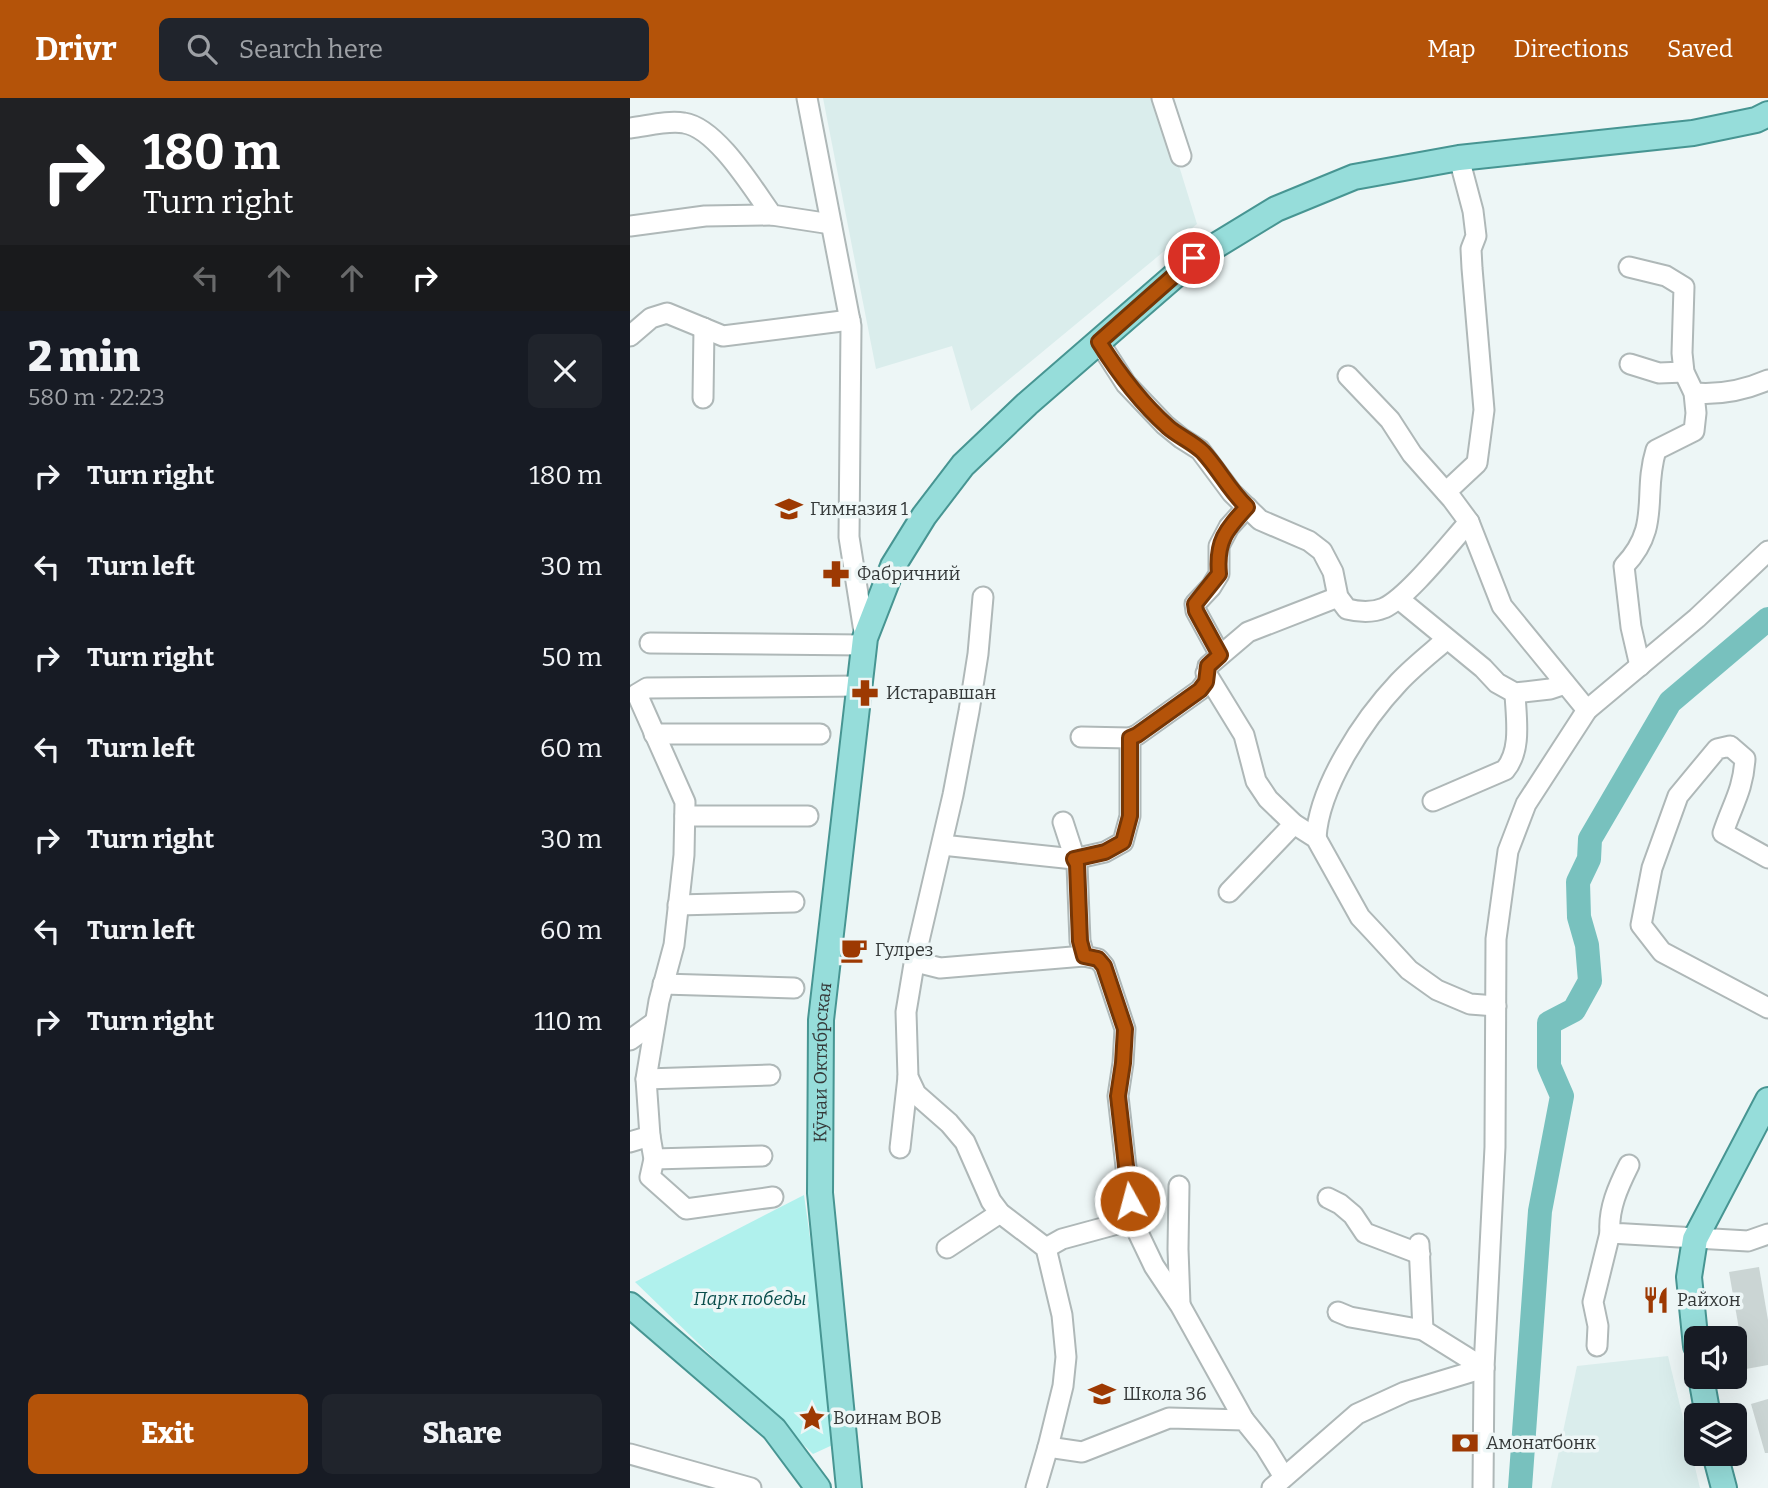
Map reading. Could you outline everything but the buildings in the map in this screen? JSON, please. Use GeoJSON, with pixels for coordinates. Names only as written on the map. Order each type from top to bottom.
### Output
{"type":"FeatureCollection","features":[{"type":"Feature","properties":{"kind":"main road","name":"Кӯчаи Октябрская"},"geometry":{"type":"LineString","coordinates":[[849,1488],[820,1192],[821,1020],[865,641],[893,565],[924,516],[962,465],[1027,404],[1194,258],[1276,209],[1354,177],[1459,158],[1693,133],[1756,120],[1768,114]]}},
{"type":"Feature","properties":{"kind":"main road"},"geometry":{"type":"LineString","coordinates":[[1692,1326],[1689,1277],[1695,1239],[1768,1100]]}},
{"type":"Feature","properties":{"kind":"main road"},"geometry":{"type":"LineString","coordinates":[[630,1305],[774,1429],[818,1488]]}},
{"type":"Feature","properties":{"kind":"main road"},"geometry":{"type":"LineString","coordinates":[[1718,1466],[1724,1488]]}},
{"type":"Feature","properties":{"kind":"street"},"geometry":{"type":"LineString","coordinates":[[650,643],[865,641],[849,537],[850,320],[807,98]]}},
{"type":"Feature","properties":{"kind":"street"},"geometry":{"type":"LineString","coordinates":[[1161,98],[1181,156]]}},
{"type":"Feature","properties":{"kind":"street"},"geometry":{"type":"LineString","coordinates":[[630,128],[682,122],[698,126],[712,135],[772,215]]}},
{"type":"Feature","properties":{"kind":"street"},"geometry":{"type":"LineString","coordinates":[[1446,492],[1477,463],[1484,411],[1471,248],[1476,236],[1473,211],[1459,158]]}},
{"type":"Feature","properties":{"kind":"street"},"geometry":{"type":"LineString","coordinates":[[630,226],[705,216],[772,215],[831,224]]}},
{"type":"Feature","properties":{"kind":"street"},"geometry":{"type":"LineString","coordinates":[[1629,267],[1666,276],[1684,287],[1682,353],[1684,372],[1694,393],[1696,413],[1694,431],[1656,450],[1645,538],[1624,566],[1631,627],[1640,666]]}},
{"type":"Feature","properties":{"kind":"street"},"geometry":{"type":"LineString","coordinates":[[630,336],[651,318],[667,313],[723,337],[850,320]]}},
{"type":"Feature","properties":{"kind":"street"},"geometry":{"type":"LineString","coordinates":[[703,398],[704,328]]}},
{"type":"Feature","properties":{"kind":"street"},"geometry":{"type":"LineString","coordinates":[[1099,342],[1126,384],[1165,425],[1200,450],[1232,493],[1260,520],[1309,541],[1322,551],[1333,572],[1338,597],[1347,609],[1364,612],[1383,608],[1399,599],[1469,522]]}},
{"type":"Feature","properties":{"kind":"street"},"geometry":{"type":"LineString","coordinates":[[1630,364],[1659,373],[1684,372]]}},
{"type":"Feature","properties":{"kind":"street"},"geometry":{"type":"LineString","coordinates":[[1348,376],[1390,420],[1412,454],[1469,522],[1502,606],[1587,710]]}},
{"type":"Feature","properties":{"kind":"street"},"geometry":{"type":"LineString","coordinates":[[1694,393],[1706,394],[1751,387],[1768,380]]}},
{"type":"Feature","properties":{"kind":"street"},"geometry":{"type":"LineString","coordinates":[[1220,655],[1196,611],[1195,604],[1219,574],[1219,546],[1229,527],[1247,507]]}},
{"type":"Feature","properties":{"kind":"street"},"geometry":{"type":"LineString","coordinates":[[1483,1488],[1484,1368],[1495,1147],[1496,939],[1508,851],[1526,804],[1587,710],[1696,618],[1768,551]]}},
{"type":"Feature","properties":{"kind":"street"},"geometry":{"type":"LineString","coordinates":[[900,1148],[908,1077],[906,1012],[915,958],[953,795],[978,654],[983,597]]}},
{"type":"Feature","properties":{"kind":"street"},"geometry":{"type":"LineString","coordinates":[[1081,737],[1130,738],[1137,735],[1200,690],[1206,682],[1208,666],[1248,632],[1338,597]]}},
{"type":"Feature","properties":{"kind":"street"},"geometry":{"type":"LineString","coordinates":[[1399,599],[1497,683],[1515,693],[1550,689],[1564,684]]}},
{"type":"Feature","properties":{"kind":"street"},"geometry":{"type":"LineString","coordinates":[[1316,838],[1320,810],[1330,783],[1348,751],[1399,682],[1447,639]]}},
{"type":"Feature","properties":{"kind":"street"},"geometry":{"type":"LineString","coordinates":[[1206,673],[1244,736],[1256,781],[1268,799],[1294,824],[1316,838],[1360,916],[1409,970],[1437,990],[1470,1004],[1496,1006]]}},
{"type":"Feature","properties":{"kind":"street"},"geometry":{"type":"LineString","coordinates":[[773,1197],[686,1209],[650,1177],[654,1159],[646,1079],[655,1022],[674,945],[684,855],[685,802],[633,694],[647,688],[859,686]]}},
{"type":"Feature","properties":{"kind":"street"},"geometry":{"type":"LineString","coordinates":[[1433,801],[1505,769],[1513,761],[1516,739],[1515,693]]}},
{"type":"Feature","properties":{"kind":"street"},"geometry":{"type":"LineString","coordinates":[[654,734],[820,734]]}},
{"type":"Feature","properties":{"kind":"street"},"geometry":{"type":"LineString","coordinates":[[942,845],[1074,859],[1105,852],[1123,842],[1130,816],[1130,738]]}},
{"type":"Feature","properties":{"kind":"street"},"geometry":{"type":"LineString","coordinates":[[1768,858],[1723,833],[1739,795],[1745,759],[1730,746],[1717,749],[1678,796],[1652,868],[1641,925],[1661,952],[1768,1008]]}},
{"type":"Feature","properties":{"kind":"street"},"geometry":{"type":"LineString","coordinates":[[685,816],[808,816]]}},
{"type":"Feature","properties":{"kind":"street"},"geometry":{"type":"LineString","coordinates":[[1063,822],[1077,864],[1080,941],[1084,956]]}},
{"type":"Feature","properties":{"kind":"street"},"geometry":{"type":"LineString","coordinates":[[1229,892],[1294,824]]}},
{"type":"Feature","properties":{"kind":"street"},"geometry":{"type":"LineString","coordinates":[[678,905],[793,902]]}},
{"type":"Feature","properties":{"kind":"street"},"geometry":{"type":"LineString","coordinates":[[915,958],[924,964],[940,968],[1084,956],[1098,959],[1104,966],[1125,1029],[1118,1096],[1132,1220],[1154,1266],[1180,1305],[1244,1420],[1265,1446],[1278,1483],[1357,1414],[1405,1392],[1484,1368]]}},
{"type":"Feature","properties":{"kind":"street"},"geometry":{"type":"LineString","coordinates":[[663,984],[794,988]]}},
{"type":"Feature","properties":{"kind":"street"},"geometry":{"type":"LineString","coordinates":[[630,1040],[655,1022]]}},
{"type":"Feature","properties":{"kind":"street"},"geometry":{"type":"LineString","coordinates":[[646,1079],[770,1075]]}},
{"type":"Feature","properties":{"kind":"street"},"geometry":{"type":"LineString","coordinates":[[908,1077],[916,1094],[949,1123],[965,1142],[991,1201],[1000,1213],[1046,1248],[1062,1315],[1066,1357],[1063,1386],[1036,1488]]}},
{"type":"Feature","properties":{"kind":"street"},"geometry":{"type":"LineString","coordinates":[[630,1142],[650,1136]]}},
{"type":"Feature","properties":{"kind":"street"},"geometry":{"type":"LineString","coordinates":[[654,1159],[762,1156]]}},
{"type":"Feature","properties":{"kind":"street"},"geometry":{"type":"LineString","coordinates":[[1597,1346],[1598,1326],[1593,1302],[1609,1233],[1609,1220],[1618,1187],[1629,1165]]}},
{"type":"Feature","properties":{"kind":"street"},"geometry":{"type":"LineString","coordinates":[[1179,1186],[1180,1305]]}},
{"type":"Feature","properties":{"kind":"street"},"geometry":{"type":"LineString","coordinates":[[1328,1198],[1340,1203],[1353,1215],[1365,1233],[1419,1248],[1423,1330]]}},
{"type":"Feature","properties":{"kind":"street"},"geometry":{"type":"LineString","coordinates":[[947,1248],[1000,1213]]}},
{"type":"Feature","properties":{"kind":"street"},"geometry":{"type":"LineString","coordinates":[[1046,1248],[1062,1239],[1132,1220]]}},
{"type":"Feature","properties":{"kind":"street"},"geometry":{"type":"LineString","coordinates":[[1609,1233],[1748,1241],[1768,1234]]}},
{"type":"Feature","properties":{"kind":"street"},"geometry":{"type":"LineString","coordinates":[[1338,1312],[1350,1317],[1423,1330],[1484,1368]]}},
{"type":"Feature","properties":{"kind":"street"},"geometry":{"type":"LineString","coordinates":[[1048,1447],[1082,1452],[1169,1419],[1244,1420]]}},
{"type":"Feature","properties":{"kind":"street"},"geometry":{"type":"LineString","coordinates":[[630,1454],[751,1488]]}},
{"type":"Feature","properties":{"kind":"shaded area"},"geometry":{"type":"Polygon","coordinates":[[[823,98],[1158,98],[1197,224],[971,411],[952,346],[876,369],[823,98]]]}},
{"type":"Feature","properties":{"kind":"shaded area"},"geometry":{"type":"Polygon","coordinates":[[[1668,1356],[1684,1422],[1684,1466],[1695,1466],[1700,1488],[1551,1488],[1577,1366],[1668,1356]]]}},
{"type":"Feature","properties":{"kind":"green space","name":"Парк победы"},"geometry":{"type":"Polygon","coordinates":[[[804,1195],[839,1442],[813,1454],[635,1282],[804,1195]]]}},
{"type":"Feature","properties":{"kind":"waterway"},"geometry":{"type":"LineString","coordinates":[[1520,1488],[1540,1211],[1562,1096],[1549,1066],[1549,1023],[1574,1010],[1590,981],[1587,945],[1579,917],[1578,882],[1589,859],[1590,839],[1670,702],[1768,619]]}},
{"type":"Feature","properties":{"kind":"place","name":"Гимназия 1"},"geometry":{"type":"Point","coordinates":[789,509]}},
{"type":"Feature","properties":{"kind":"place","name":"Фабричний"},"geometry":{"type":"Point","coordinates":[836,574]}},
{"type":"Feature","properties":{"kind":"place","name":"Истаравшан"},"geometry":{"type":"Point","coordinates":[865,693]}},
{"type":"Feature","properties":{"kind":"place","name":"Гулрез"},"geometry":{"type":"Point","coordinates":[854,950]}},
{"type":"Feature","properties":{"kind":"place","name":"Райхон"},"geometry":{"type":"Point","coordinates":[1656,1300]}},
{"type":"Feature","properties":{"kind":"place","name":"Школа 36"},"geometry":{"type":"Point","coordinates":[1102,1394]}},
{"type":"Feature","properties":{"kind":"place","name":"Воинам ВОВ"},"geometry":{"type":"Point","coordinates":[812,1418]}},
{"type":"Feature","properties":{"kind":"place","name":"Амонатбонк"},"geometry":{"type":"Point","coordinates":[1465,1443]}},
{"type":"Feature","properties":{"kind":"route"},"geometry":{"type":"LineString","coordinates":[[1130,1201],[1118,1096],[1125,1029],[1104,966],[1098,959],[1084,956],[1080,941],[1077,864],[1074,859],[1105,852],[1123,842],[1130,816],[1130,738],[1200,690],[1206,682],[1208,666],[1220,655],[1196,611],[1195,604],[1219,574],[1219,546],[1229,527],[1247,507],[1232,493],[1207,457],[1165,425],[1126,384],[1099,342],[1194,258]]}}]}
